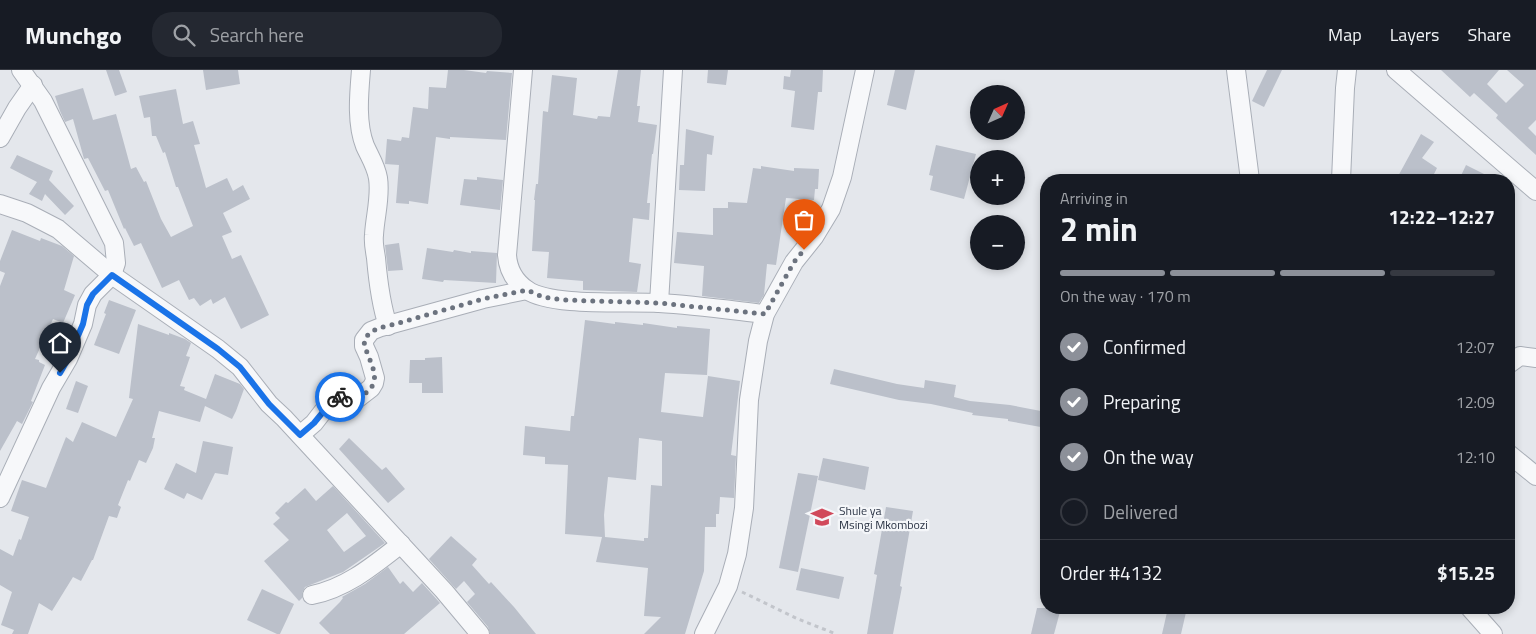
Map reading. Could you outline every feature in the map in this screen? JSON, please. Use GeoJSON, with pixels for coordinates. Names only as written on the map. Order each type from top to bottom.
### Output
{"type":"FeatureCollection","features":[{"type":"Feature","properties":{"kind":"street"},"geometry":{"type":"LineString","coordinates":[[0,498],[51,388],[68,359],[83,324],[87,305],[93,294],[112,275],[116,263],[114,243],[57,126],[33,86],[20,70]]}},
{"type":"Feature","properties":{"kind":"street"},"geometry":{"type":"LineString","coordinates":[[361,70],[359,116],[364,141],[374,162],[378,179],[379,200],[373,238],[388,326]]}},
{"type":"Feature","properties":{"kind":"street"},"geometry":{"type":"LineString","coordinates":[[523,70],[507,255],[508,266],[515,280],[527,290],[543,297],[563,300],[659,303],[765,314]]}},
{"type":"Feature","properties":{"kind":"street"},"geometry":{"type":"LineString","coordinates":[[659,303],[673,70]]}},
{"type":"Feature","properties":{"kind":"street"},"geometry":{"type":"LineString","coordinates":[[704,634],[728,586],[737,554],[744,508],[749,400],[758,341],[765,314],[794,262],[814,237],[831,209],[842,177],[864,70]]}},
{"type":"Feature","properties":{"kind":"street"},"geometry":{"type":"LineString","coordinates":[[1236,70],[1249,174]]}},
{"type":"Feature","properties":{"kind":"street"},"geometry":{"type":"LineString","coordinates":[[1341,174],[1346,70]]}},
{"type":"Feature","properties":{"kind":"street"},"geometry":{"type":"LineString","coordinates":[[1396,70],[1534,185]]}},
{"type":"Feature","properties":{"kind":"street"},"geometry":{"type":"LineString","coordinates":[[0,138],[16,108],[33,86]]}},
{"type":"Feature","properties":{"kind":"street"},"geometry":{"type":"LineString","coordinates":[[0,204],[27,213],[58,229],[112,275],[218,349],[240,367],[269,404],[401,544],[480,634]]}},
{"type":"Feature","properties":{"kind":"street"},"geometry":{"type":"LineString","coordinates":[[300,435],[314,423],[332,401],[344,396],[358,398],[371,388],[375,378],[364,346],[364,340],[371,332],[381,327],[483,299],[527,290]]}},
{"type":"Feature","properties":{"kind":"street"},"geometry":{"type":"LineString","coordinates":[[1515,360],[1520,356],[1536,358]]}},
{"type":"Feature","properties":{"kind":"street"},"geometry":{"type":"LineString","coordinates":[[1515,459],[1536,476]]}},
{"type":"Feature","properties":{"kind":"street"},"geometry":{"type":"LineString","coordinates":[[312,595],[333,589],[352,579],[401,544]]}},
{"type":"Feature","properties":{"kind":"street"},"geometry":{"type":"LineString","coordinates":[[1475,614],[1493,634]]}},
{"type":"Feature","properties":{"kind":"path"},"geometry":{"type":"LineString","coordinates":[[728,586],[798,619],[836,634]]}},
{"type":"Feature","properties":{"kind":"building"},"geometry":{"type":"Polygon","coordinates":[[[106,70],[119,70],[127,92],[115,96],[106,70]]]}},
{"type":"Feature","properties":{"kind":"building"},"geometry":{"type":"Polygon","coordinates":[[[203,70],[238,70],[240,84],[206,90],[203,70]]]}},
{"type":"Feature","properties":{"kind":"building"},"geometry":{"type":"Polygon","coordinates":[[[448,70],[512,73],[506,140],[436,137],[428,204],[409,201],[409,204],[396,203],[399,165],[385,164],[387,139],[401,141],[402,137],[409,138],[413,107],[428,109],[429,87],[446,88],[448,70]]]}},
{"type":"Feature","properties":{"kind":"building"},"geometry":{"type":"Polygon","coordinates":[[[618,70],[641,70],[637,106],[640,106],[638,122],[657,125],[647,203],[650,203],[649,220],[633,218],[629,262],[641,264],[637,292],[583,290],[583,281],[547,278],[549,252],[532,251],[534,200],[536,184],[538,184],[543,111],[548,112],[552,75],[577,78],[573,115],[597,119],[598,116],[610,117],[618,70]]]}},
{"type":"Feature","properties":{"kind":"building"},"geometry":{"type":"Polygon","coordinates":[[[708,70],[728,70],[726,85],[707,83],[708,70]]]}},
{"type":"Feature","properties":{"kind":"building"},"geometry":{"type":"Polygon","coordinates":[[[791,70],[823,70],[822,92],[818,92],[814,130],[791,127],[795,91],[783,89],[784,76],[790,77],[791,70]]]}},
{"type":"Feature","properties":{"kind":"building"},"geometry":{"type":"Polygon","coordinates":[[[895,70],[915,70],[906,110],[887,105],[895,70]]]}},
{"type":"Feature","properties":{"kind":"building"},"geometry":{"type":"Polygon","coordinates":[[[1267,70],[1282,70],[1264,107],[1252,101],[1267,70]]]}},
{"type":"Feature","properties":{"kind":"building"},"geometry":{"type":"Polygon","coordinates":[[[1441,70],[1499,70],[1487,84],[1506,103],[1524,85],[1507,70],[1536,70],[1536,120],[1528,128],[1536,136],[1536,155],[1496,118],[1498,115],[1474,93],[1470,97],[1441,70]]]}},
{"type":"Feature","properties":{"kind":"building"},"geometry":{"type":"Polygon","coordinates":[[[83,88],[93,120],[116,114],[131,169],[136,167],[144,182],[146,181],[161,219],[171,237],[193,226],[178,187],[176,187],[165,152],[163,153],[156,136],[152,136],[150,117],[144,118],[139,96],[176,89],[183,124],[193,121],[200,144],[194,145],[206,188],[227,178],[233,191],[243,185],[250,199],[223,213],[232,232],[222,236],[232,259],[241,255],[269,315],[241,329],[225,297],[213,304],[211,299],[200,306],[194,298],[189,300],[179,280],[162,288],[141,243],[134,246],[124,229],[108,190],[105,191],[88,158],[84,159],[73,119],[65,122],[60,111],[55,96],[83,88]]]}},
{"type":"Feature","properties":{"kind":"building"},"geometry":{"type":"Polygon","coordinates":[[[686,129],[714,136],[712,155],[707,154],[705,191],[679,190],[680,165],[684,165],[686,129]]]}},
{"type":"Feature","properties":{"kind":"building"},"geometry":{"type":"Polygon","coordinates":[[[1421,134],[1434,142],[1422,158],[1437,168],[1434,174],[1399,174],[1421,134]]]}},
{"type":"Feature","properties":{"kind":"building"},"geometry":{"type":"Polygon","coordinates":[[[936,145],[970,153],[970,176],[964,199],[930,190],[933,176],[929,175],[936,145]]]}},
{"type":"Feature","properties":{"kind":"building"},"geometry":{"type":"Polygon","coordinates":[[[17,155],[53,171],[49,180],[74,206],[65,215],[45,194],[42,201],[29,194],[37,182],[10,168],[17,155]]]}},
{"type":"Feature","properties":{"kind":"building"},"geometry":{"type":"Polygon","coordinates":[[[1466,165],[1484,174],[1462,174],[1466,165]]]}},
{"type":"Feature","properties":{"kind":"building"},"geometry":{"type":"Polygon","coordinates":[[[761,166],[794,171],[794,168],[819,169],[818,189],[815,189],[814,200],[786,198],[776,265],[767,264],[764,295],[759,303],[702,296],[704,266],[674,263],[677,232],[713,235],[713,208],[728,208],[728,202],[747,203],[753,168],[761,169],[761,166]]]}},
{"type":"Feature","properties":{"kind":"building"},"geometry":{"type":"Polygon","coordinates":[[[477,177],[503,180],[500,210],[460,205],[464,179],[477,180],[477,177]]]}},
{"type":"Feature","properties":{"kind":"building"},"geometry":{"type":"Polygon","coordinates":[[[12,230],[40,241],[41,238],[62,246],[74,256],[64,290],[75,295],[63,323],[53,319],[35,359],[45,365],[31,401],[33,402],[22,424],[17,421],[0,451],[0,286],[5,273],[0,271],[0,261],[12,230]]]}},
{"type":"Feature","properties":{"kind":"building"},"geometry":{"type":"Polygon","coordinates":[[[399,243],[403,270],[388,271],[385,245],[399,243]]]}},
{"type":"Feature","properties":{"kind":"building"},"geometry":{"type":"Polygon","coordinates":[[[427,248],[453,252],[454,250],[471,253],[471,251],[497,253],[496,283],[444,280],[443,282],[422,279],[427,248]]]}},
{"type":"Feature","properties":{"kind":"building"},"geometry":{"type":"Polygon","coordinates":[[[109,300],[136,310],[119,354],[94,345],[106,314],[104,313],[109,300]]]}},
{"type":"Feature","properties":{"kind":"building"},"geometry":{"type":"Polygon","coordinates":[[[585,320],[615,324],[615,322],[643,325],[643,323],[677,328],[677,326],[710,329],[707,375],[665,373],[661,412],[703,417],[708,376],[740,381],[731,455],[736,456],[734,498],[720,497],[719,514],[716,514],[716,527],[705,527],[704,571],[685,634],[644,634],[661,617],[644,616],[648,568],[596,562],[602,537],[565,534],[568,465],[545,464],[545,457],[523,455],[525,426],[570,431],[571,416],[574,416],[585,320]],[[639,438],[636,480],[608,477],[604,515],[605,537],[644,541],[644,538],[648,538],[651,485],[662,486],[662,441],[639,438]]]}},
{"type":"Feature","properties":{"kind":"building"},"geometry":{"type":"Polygon","coordinates":[[[138,324],[169,335],[169,333],[191,343],[186,356],[190,357],[180,386],[185,387],[184,390],[206,399],[215,374],[240,384],[244,389],[236,411],[232,419],[205,406],[200,422],[159,411],[152,438],[155,438],[153,448],[146,463],[139,460],[130,481],[128,480],[118,505],[121,507],[117,518],[109,516],[93,560],[81,581],[73,577],[52,611],[39,603],[28,634],[12,634],[14,630],[1,625],[12,592],[0,585],[0,549],[13,556],[29,517],[11,511],[22,480],[46,488],[66,437],[73,442],[82,422],[116,437],[133,399],[129,398],[138,324]]]}},
{"type":"Feature","properties":{"kind":"building"},"geometry":{"type":"Polygon","coordinates":[[[442,357],[443,393],[422,393],[422,383],[409,383],[410,360],[442,357]]]}},
{"type":"Feature","properties":{"kind":"building"},"geometry":{"type":"Polygon","coordinates":[[[834,369],[897,384],[924,388],[925,380],[956,385],[954,397],[1040,411],[1040,427],[1008,421],[1008,419],[972,415],[973,413],[931,404],[899,400],[830,384],[834,369]]]}},
{"type":"Feature","properties":{"kind":"building"},"geometry":{"type":"Polygon","coordinates":[[[76,381],[88,386],[78,413],[66,409],[76,381]]]}},
{"type":"Feature","properties":{"kind":"building"},"geometry":{"type":"Polygon","coordinates":[[[349,438],[382,470],[386,467],[405,489],[388,503],[339,449],[349,438]]]}},
{"type":"Feature","properties":{"kind":"building"},"geometry":{"type":"Polygon","coordinates":[[[203,441],[233,447],[228,475],[215,473],[202,500],[187,493],[184,499],[164,489],[176,463],[196,473],[203,441]]]}},
{"type":"Feature","properties":{"kind":"building"},"geometry":{"type":"Polygon","coordinates":[[[823,458],[869,467],[865,490],[818,480],[823,458]]]}},
{"type":"Feature","properties":{"kind":"building"},"geometry":{"type":"Polygon","coordinates":[[[798,473],[818,476],[798,572],[779,568],[798,473]]]}},
{"type":"Feature","properties":{"kind":"building"},"geometry":{"type":"Polygon","coordinates":[[[333,486],[385,543],[343,572],[305,587],[302,598],[299,601],[264,561],[289,540],[273,524],[280,518],[275,513],[305,488],[316,501],[333,486]],[[347,513],[327,530],[344,552],[366,536],[347,513]]]}},
{"type":"Feature","properties":{"kind":"building"},"geometry":{"type":"Polygon","coordinates":[[[886,507],[913,511],[900,586],[902,587],[893,634],[867,634],[877,575],[874,574],[886,507]]]}},
{"type":"Feature","properties":{"kind":"building"},"geometry":{"type":"Polygon","coordinates":[[[451,536],[477,559],[472,565],[489,584],[491,582],[536,634],[490,634],[488,627],[467,602],[475,594],[464,581],[456,589],[429,559],[451,536]]]}},
{"type":"Feature","properties":{"kind":"building"},"geometry":{"type":"Polygon","coordinates":[[[388,567],[400,584],[403,581],[413,592],[422,583],[440,603],[404,634],[330,634],[319,623],[340,602],[342,597],[365,584],[388,567]]]}},
{"type":"Feature","properties":{"kind":"building"},"geometry":{"type":"Polygon","coordinates":[[[801,568],[844,577],[839,599],[796,590],[801,568]]]}},
{"type":"Feature","properties":{"kind":"building"},"geometry":{"type":"Polygon","coordinates":[[[262,589],[294,604],[280,634],[247,620],[262,589]]]}},
{"type":"Feature","properties":{"kind":"building"},"geometry":{"type":"Polygon","coordinates":[[[1037,608],[1040,608],[1040,614],[1059,614],[1054,634],[1031,634],[1037,608]]]}},
{"type":"Feature","properties":{"kind":"building"},"geometry":{"type":"Polygon","coordinates":[[[1167,614],[1186,614],[1181,634],[1162,634],[1167,614]]]}},
{"type":"Feature","properties":{"kind":"way so far"},"geometry":{"type":"LineString","coordinates":[[340,397],[358,398],[371,388],[374,383],[375,378],[364,346],[364,340],[371,332],[381,327],[483,299],[527,290],[543,297],[563,300],[659,303],[765,314],[794,262],[804,250]]}},
{"type":"Feature","properties":{"kind":"place","name":"Shule ya Msingi Mkombozi"},"geometry":{"type":"Point","coordinates":[822,517]}},
{"type":"Feature","properties":{"kind":"route"},"geometry":{"type":"LineString","coordinates":[[60,373],[83,324],[87,305],[93,294],[112,275],[218,349],[240,367],[269,404],[300,435],[314,423],[332,401],[340,397]]}}]}
